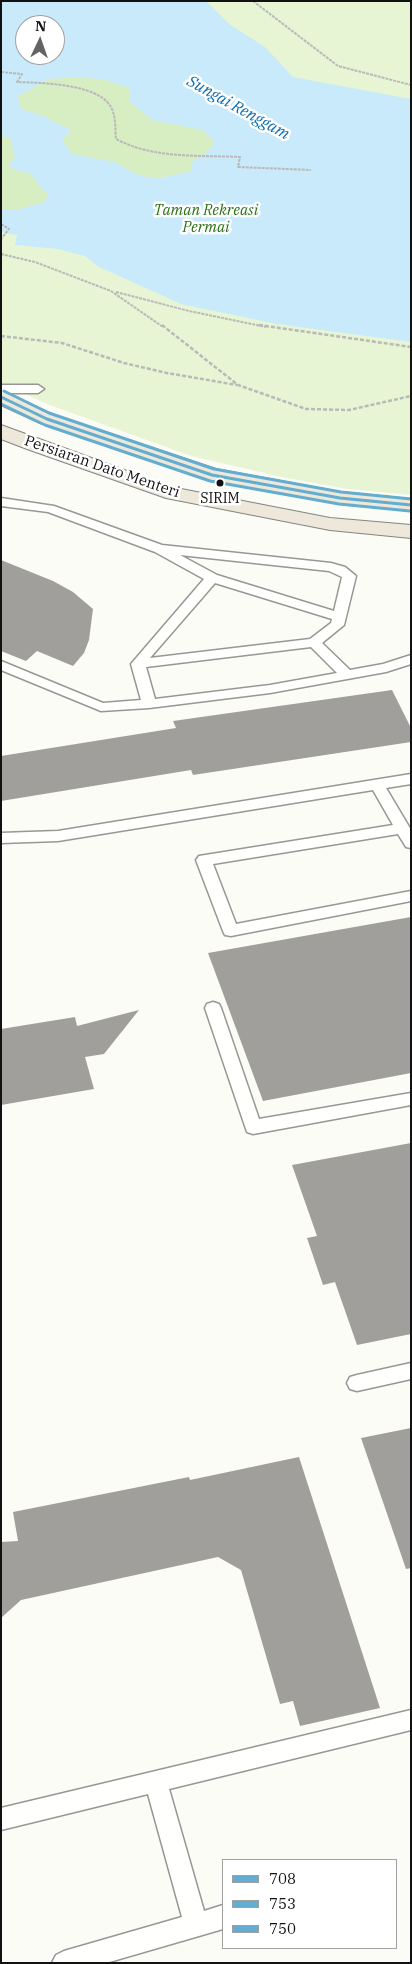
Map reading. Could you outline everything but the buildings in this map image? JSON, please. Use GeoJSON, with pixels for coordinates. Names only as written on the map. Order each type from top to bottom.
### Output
{"type":"FeatureCollection","features":[{"type":"Feature","properties":{"kind":"main road","name":"Persiaran Dato Menteri"},"geometry":{"type":"LineString","coordinates":[[1,397],[47,419],[212,475],[340,498],[411,505]]}},
{"type":"Feature","properties":{"kind":"main road","name":"Persiaran Dato Menteri"},"geometry":{"type":"LineString","coordinates":[[1,431],[34,445],[166,492],[330,524],[411,532]]}},
{"type":"Feature","properties":{"kind":"lane"},"geometry":{"type":"LineString","coordinates":[[1,388],[38,389]]}},
{"type":"Feature","properties":{"kind":"lane"},"geometry":{"type":"LineString","coordinates":[[2,502],[50,509],[160,549],[212,578],[340,617]]}},
{"type":"Feature","properties":{"kind":"lane"},"geometry":{"type":"LineString","coordinates":[[138,664],[314,642],[337,625],[349,576],[331,567],[160,549]]}},
{"type":"Feature","properties":{"kind":"lane"},"geometry":{"type":"LineString","coordinates":[[138,664],[212,578]]}},
{"type":"Feature","properties":{"kind":"lane"},"geometry":{"type":"LineString","coordinates":[[314,642],[347,675]]}},
{"type":"Feature","properties":{"kind":"lane"},"geometry":{"type":"LineString","coordinates":[[1,665],[101,707],[149,704],[270,689],[386,668],[411,659]]}},
{"type":"Feature","properties":{"kind":"lane"},"geometry":{"type":"LineString","coordinates":[[138,664],[149,704]]}},
{"type":"Feature","properties":{"kind":"lane"},"geometry":{"type":"LineString","coordinates":[[1,838],[58,836],[411,779]]}},
{"type":"Feature","properties":{"kind":"lane"},"geometry":{"type":"LineString","coordinates":[[377,785],[411,843]]}},
{"type":"Feature","properties":{"kind":"lane"},"geometry":{"type":"LineString","coordinates":[[402,828],[204,860],[231,931],[411,896]]}},
{"type":"Feature","properties":{"kind":"lane"},"geometry":{"type":"LineString","coordinates":[[213,1008],[253,1127],[411,1099]]}},
{"type":"Feature","properties":{"kind":"lane"},"geometry":{"type":"LineString","coordinates":[[357,1383],[411,1371]]}},
{"type":"Feature","properties":{"kind":"lane"},"geometry":{"type":"LineString","coordinates":[[1,1819],[411,1720]]}},
{"type":"Feature","properties":{"kind":"lane"},"geometry":{"type":"LineString","coordinates":[[156,1782],[196,1925]]}},
{"type":"Feature","properties":{"kind":"lane"},"geometry":{"type":"LineString","coordinates":[[64,1963],[222,1917]]}},
{"type":"Feature","properties":{"kind":"path"},"geometry":{"type":"LineString","coordinates":[[253,1],[338,66],[411,85]]}},
{"type":"Feature","properties":{"kind":"path"},"geometry":{"type":"LineString","coordinates":[[1,72],[22,74],[18,82],[76,88],[99,96],[113,110],[116,139],[133,148],[156,154],[240,157],[238,166],[311,168],[310,174]]}},
{"type":"Feature","properties":{"kind":"path"},"geometry":{"type":"LineString","coordinates":[[1,224],[9,229],[1,239]]}},
{"type":"Feature","properties":{"kind":"path"},"geometry":{"type":"LineString","coordinates":[[2,253],[35,262],[111,290],[159,305],[273,329],[411,347]]}},
{"type":"Feature","properties":{"kind":"path"},"geometry":{"type":"LineString","coordinates":[[111,290],[155,320],[238,385]]}},
{"type":"Feature","properties":{"kind":"path"},"geometry":{"type":"LineString","coordinates":[[1,336],[62,343],[124,363],[166,373],[238,385],[306,408],[349,410],[411,396]]}},
{"type":"Feature","properties":{"kind":"green space","name":"Taman Rekreasi Permai"},"geometry":{"type":"Polygon","coordinates":[[[1,1],[411,1],[411,495],[348,489],[286,478],[191,456],[47,404],[1,383],[1,1]]]}},
{"type":"Feature","properties":{"kind":"green space"},"geometry":{"type":"Polygon","coordinates":[[[80,77],[105,80],[131,88],[180,125],[204,130],[216,142],[207,152],[192,162],[192,171],[159,178],[140,176],[115,162],[72,154],[62,140],[71,131],[41,115],[21,109],[18,96],[49,79],[80,77]]]}},
{"type":"Feature","properties":{"kind":"green space"},"geometry":{"type":"Polygon","coordinates":[[[1,135],[11,139],[15,158],[8,165],[15,170],[31,174],[41,188],[49,194],[44,202],[20,209],[1,209],[1,135]]]}},
{"type":"Feature","properties":{"kind":"water","name":"Sungai Renggam"},"geometry":{"type":"Polygon","coordinates":[[[1,1],[206,1],[229,24],[265,47],[293,77],[411,99],[411,342],[277,324],[181,304],[99,267],[85,256],[58,249],[15,245],[17,235],[1,232],[1,209],[20,209],[44,202],[49,194],[41,188],[31,174],[15,170],[8,165],[15,158],[11,139],[1,135],[1,1]],[[80,77],[49,79],[18,96],[21,109],[41,115],[71,130],[62,140],[72,154],[115,162],[140,176],[159,178],[192,171],[192,162],[207,152],[215,143],[203,130],[152,120],[129,101],[130,88],[105,80],[80,77]]]}},
{"type":"Feature","properties":{"kind":"transit line","name":"750"},"geometry":{"type":"LineString","coordinates":[[4,391],[49,413],[214,469],[341,492],[411,499]]}},
{"type":"Feature","properties":{"kind":"transit line","name":"708"},"geometry":{"type":"LineString","coordinates":[[1,397],[47,419],[212,475],[340,498],[411,505]]}},
{"type":"Feature","properties":{"kind":"transit line","name":"753"},"geometry":{"type":"LineString","coordinates":[[1,404],[45,425],[210,481],[339,504],[410,511]]}},
{"type":"Feature","properties":{"kind":"place","name":"SIRIM"},"geometry":{"type":"Point","coordinates":[220,483]}}]}
